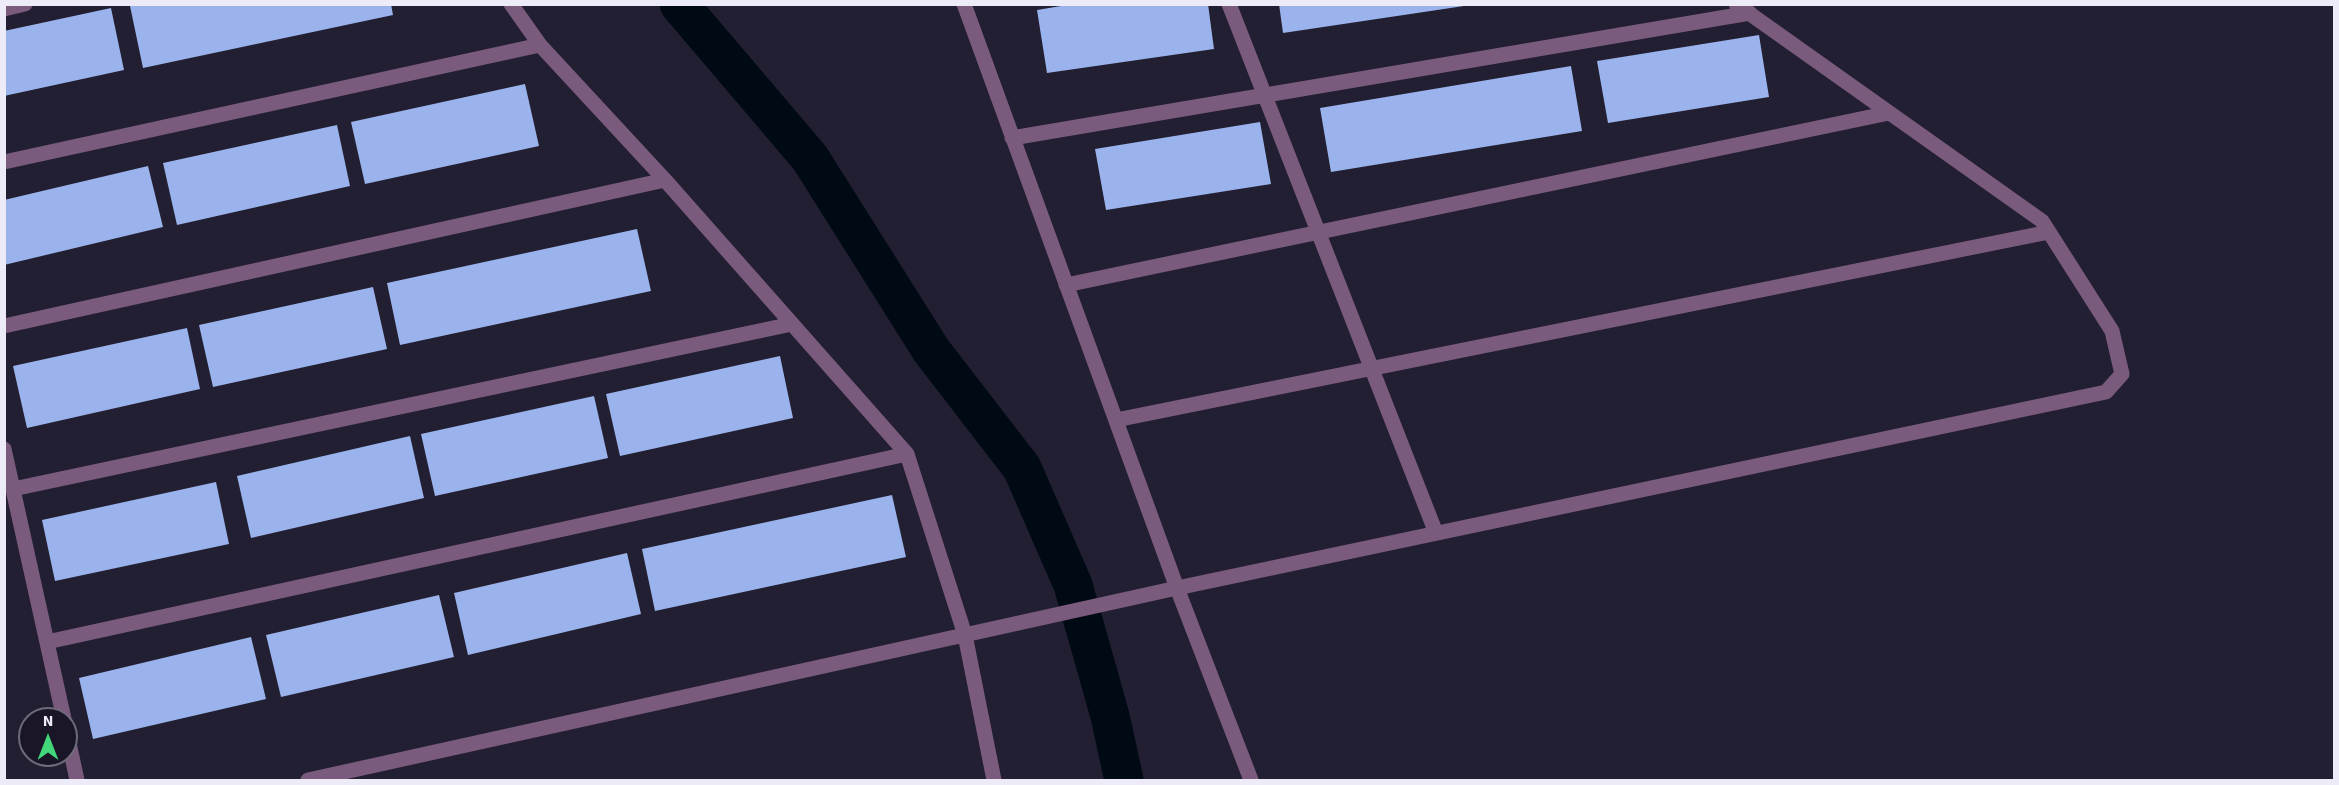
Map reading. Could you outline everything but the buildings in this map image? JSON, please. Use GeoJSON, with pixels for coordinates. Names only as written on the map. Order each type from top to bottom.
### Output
{"type":"FeatureCollection","features":[{"type":"Feature","properties":{"kind":"street"},"geometry":{"type":"LineString","coordinates":[[4,9],[25,4]]}},
{"type":"Feature","properties":{"kind":"street"},"geometry":{"type":"LineString","coordinates":[[511,4],[540,45],[665,180],[907,454],[965,635],[994,780]]}},
{"type":"Feature","properties":{"kind":"street"},"geometry":{"type":"LineString","coordinates":[[964,4],[1177,588],[1251,780]]}},
{"type":"Feature","properties":{"kind":"street"},"geometry":{"type":"LineString","coordinates":[[1229,4],[1436,533]]}},
{"type":"Feature","properties":{"kind":"street"},"geometry":{"type":"LineString","coordinates":[[308,780],[1135,597],[2106,393],[2122,374],[2112,331],[2042,221],[1736,4]]}},
{"type":"Feature","properties":{"kind":"street"},"geometry":{"type":"LineString","coordinates":[[1012,138],[1750,13]]}},
{"type":"Feature","properties":{"kind":"street"},"geometry":{"type":"LineString","coordinates":[[4,162],[540,45]]}},
{"type":"Feature","properties":{"kind":"street"},"geometry":{"type":"LineString","coordinates":[[1066,285],[1889,113]]}},
{"type":"Feature","properties":{"kind":"street"},"geometry":{"type":"LineString","coordinates":[[4,326],[665,180]]}},
{"type":"Feature","properties":{"kind":"street"},"geometry":{"type":"LineString","coordinates":[[1116,420],[2049,232]]}},
{"type":"Feature","properties":{"kind":"street"},"geometry":{"type":"LineString","coordinates":[[13,489],[792,324]]}},
{"type":"Feature","properties":{"kind":"street"},"geometry":{"type":"LineString","coordinates":[[4,449],[61,707]]}},
{"type":"Feature","properties":{"kind":"street"},"geometry":{"type":"LineString","coordinates":[[47,642],[907,454]]}},
{"type":"Feature","properties":{"kind":"waterway"},"geometry":{"type":"LineString","coordinates":[[679,4],[810,158],[931,350],[1022,468],[1073,585],[1110,716],[1124,780]]}}]}
